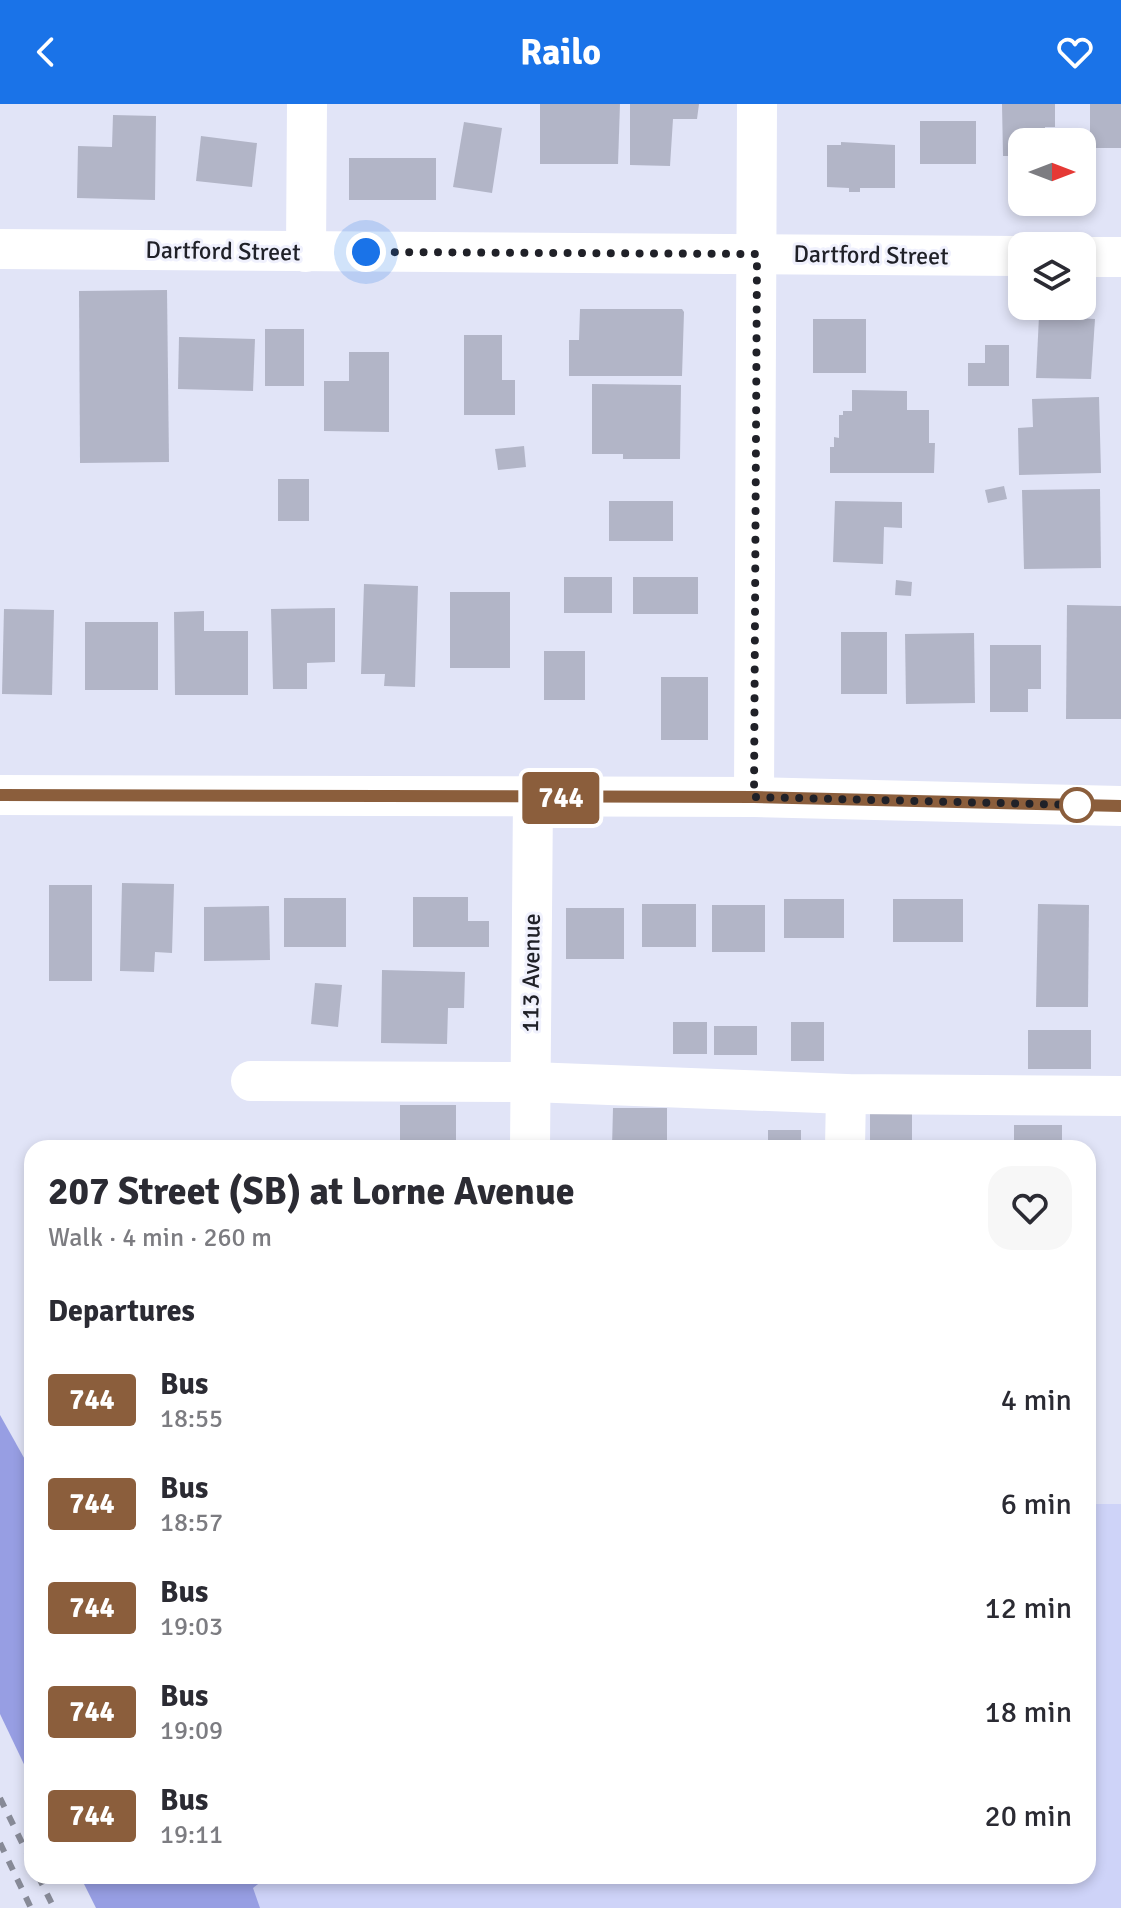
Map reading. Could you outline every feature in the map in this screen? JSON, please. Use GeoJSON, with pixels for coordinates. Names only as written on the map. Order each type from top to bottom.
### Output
{"type":"FeatureCollection","features":[{"type":"Feature","properties":{"kind":"street"},"geometry":{"type":"LineString","coordinates":[[306,252],[307,104]]}},
{"type":"Feature","properties":{"kind":"street"},"geometry":{"type":"LineString","coordinates":[[754,797],[757,104]]}},
{"type":"Feature","properties":{"kind":"street","name":"Dartford Street"},"geometry":{"type":"LineString","coordinates":[[0,249],[1008,256]]}},
{"type":"Feature","properties":{"kind":"street"},"geometry":{"type":"LineString","coordinates":[[1096,257],[1121,257]]}},
{"type":"Feature","properties":{"kind":"street"},"geometry":{"type":"LineString","coordinates":[[0,795],[754,797],[1121,806]]}},
{"type":"Feature","properties":{"kind":"street","name":"113 Avenue"},"geometry":{"type":"LineString","coordinates":[[530,1140],[533,798]]}},
{"type":"Feature","properties":{"kind":"street"},"geometry":{"type":"LineString","coordinates":[[251,1081],[531,1082],[846,1094],[1121,1096]]}},
{"type":"Feature","properties":{"kind":"street"},"geometry":{"type":"LineString","coordinates":[[845,1140],[846,1094]]}},
{"type":"Feature","properties":{"kind":"shaded area"},"geometry":{"type":"Polygon","coordinates":[[[0,1415],[24,1458],[24,1764],[0,1714],[0,1415]]]}},
{"type":"Feature","properties":{"kind":"shaded area"},"geometry":{"type":"Polygon","coordinates":[[[1096,1504],[1121,1504],[1121,1908],[198,1908],[188,1884],[1096,1884],[1096,1504]]]}},
{"type":"Feature","properties":{"kind":"shaded area"},"geometry":{"type":"Polygon","coordinates":[[[84,1884],[258,1884],[253,1888],[260,1908],[96,1908],[84,1884]]]}},
{"type":"Feature","properties":{"kind":"building"},"geometry":{"type":"Polygon","coordinates":[[[540,104],[620,104],[618,164],[540,164],[540,104]]]}},
{"type":"Feature","properties":{"kind":"building"},"geometry":{"type":"Polygon","coordinates":[[[630,104],[699,104],[697,119],[673,119],[670,166],[630,165],[630,104]]]}},
{"type":"Feature","properties":{"kind":"building"},"geometry":{"type":"Polygon","coordinates":[[[1002,104],[1055,104],[1055,127],[1008,128],[1008,156],[1003,156],[1002,104]]]}},
{"type":"Feature","properties":{"kind":"building"},"geometry":{"type":"Polygon","coordinates":[[[1090,104],[1121,104],[1121,148],[1096,148],[1096,128],[1090,128],[1090,104]]]}},
{"type":"Feature","properties":{"kind":"building"},"geometry":{"type":"Polygon","coordinates":[[[113,115],[156,116],[155,200],[77,198],[78,146],[112,147],[113,115]]]}},
{"type":"Feature","properties":{"kind":"building"},"geometry":{"type":"Polygon","coordinates":[[[920,121],[976,121],[976,164],[920,164],[920,121]]]}},
{"type":"Feature","properties":{"kind":"building"},"geometry":{"type":"Polygon","coordinates":[[[464,122],[502,128],[492,193],[453,187],[464,122]]]}},
{"type":"Feature","properties":{"kind":"building"},"geometry":{"type":"Polygon","coordinates":[[[201,136],[257,143],[252,187],[196,181],[201,136]]]}},
{"type":"Feature","properties":{"kind":"building"},"geometry":{"type":"Polygon","coordinates":[[[841,142],[895,145],[895,188],[860,188],[860,192],[849,192],[849,188],[827,187],[827,145],[841,145],[841,142]]]}},
{"type":"Feature","properties":{"kind":"building"},"geometry":{"type":"Polygon","coordinates":[[[349,158],[436,158],[436,200],[349,200],[349,158]]]}},
{"type":"Feature","properties":{"kind":"building"},"geometry":{"type":"Polygon","coordinates":[[[167,290],[169,462],[80,463],[79,291],[167,290]]]}},
{"type":"Feature","properties":{"kind":"building"},"geometry":{"type":"Polygon","coordinates":[[[580,309],[682,309],[682,376],[569,376],[569,340],[579,340],[580,309]]]}},
{"type":"Feature","properties":{"kind":"building"},"geometry":{"type":"Polygon","coordinates":[[[813,319],[866,319],[866,373],[813,373],[813,319]]]}},
{"type":"Feature","properties":{"kind":"building"},"geometry":{"type":"Polygon","coordinates":[[[1039,320],[1095,320],[1091,379],[1036,378],[1039,320]]]}},
{"type":"Feature","properties":{"kind":"building"},"geometry":{"type":"Polygon","coordinates":[[[265,329],[304,329],[304,386],[265,386],[265,329]]]}},
{"type":"Feature","properties":{"kind":"building"},"geometry":{"type":"Polygon","coordinates":[[[464,335],[502,335],[502,380],[515,380],[515,415],[464,415],[464,335]]]}},
{"type":"Feature","properties":{"kind":"building"},"geometry":{"type":"Polygon","coordinates":[[[179,337],[255,339],[253,391],[178,389],[179,337]]]}},
{"type":"Feature","properties":{"kind":"building"},"geometry":{"type":"Polygon","coordinates":[[[985,345],[1009,345],[1009,386],[968,386],[968,363],[985,363],[985,345]]]}},
{"type":"Feature","properties":{"kind":"building"},"geometry":{"type":"Polygon","coordinates":[[[349,352],[389,352],[389,432],[324,431],[324,381],[349,381],[349,352]]]}},
{"type":"Feature","properties":{"kind":"building"},"geometry":{"type":"Polygon","coordinates":[[[592,384],[681,385],[680,459],[623,459],[623,454],[592,454],[592,384]]]}},
{"type":"Feature","properties":{"kind":"building"},"geometry":{"type":"Polygon","coordinates":[[[852,390],[907,391],[907,410],[929,410],[929,443],[935,443],[934,473],[830,473],[830,447],[834,447],[834,437],[839,438],[839,415],[843,415],[843,411],[852,411],[852,390]]]}},
{"type":"Feature","properties":{"kind":"building"},"geometry":{"type":"Polygon","coordinates":[[[1099,397],[1101,473],[1019,475],[1018,428],[1033,427],[1032,399],[1099,397]]]}},
{"type":"Feature","properties":{"kind":"building"},"geometry":{"type":"Polygon","coordinates":[[[524,446],[526,467],[498,470],[495,449],[524,446]]]}},
{"type":"Feature","properties":{"kind":"building"},"geometry":{"type":"Polygon","coordinates":[[[278,479],[309,479],[309,521],[278,521],[278,479]]]}},
{"type":"Feature","properties":{"kind":"building"},"geometry":{"type":"Polygon","coordinates":[[[1004,486],[1007,499],[988,503],[985,490],[1004,486]]]}},
{"type":"Feature","properties":{"kind":"building"},"geometry":{"type":"Polygon","coordinates":[[[1100,489],[1101,568],[1024,569],[1022,490],[1100,489]]]}},
{"type":"Feature","properties":{"kind":"building"},"geometry":{"type":"Polygon","coordinates":[[[609,501],[673,501],[673,541],[609,541],[609,501]]]}},
{"type":"Feature","properties":{"kind":"building"},"geometry":{"type":"Polygon","coordinates":[[[835,501],[902,502],[902,528],[884,527],[883,564],[833,562],[835,501]]]}},
{"type":"Feature","properties":{"kind":"building"},"geometry":{"type":"Polygon","coordinates":[[[564,577],[612,577],[612,613],[564,613],[564,577]]]}},
{"type":"Feature","properties":{"kind":"building"},"geometry":{"type":"Polygon","coordinates":[[[633,577],[698,577],[698,614],[633,614],[633,577]]]}},
{"type":"Feature","properties":{"kind":"building"},"geometry":{"type":"Polygon","coordinates":[[[896,580],[912,582],[911,596],[895,595],[896,580]]]}},
{"type":"Feature","properties":{"kind":"building"},"geometry":{"type":"Polygon","coordinates":[[[364,584],[418,586],[415,687],[384,686],[385,674],[361,674],[364,584]]]}},
{"type":"Feature","properties":{"kind":"building"},"geometry":{"type":"Polygon","coordinates":[[[450,592],[510,592],[510,668],[450,668],[450,592]]]}},
{"type":"Feature","properties":{"kind":"building"},"geometry":{"type":"Polygon","coordinates":[[[1067,605],[1121,606],[1121,719],[1066,719],[1067,605]]]}},
{"type":"Feature","properties":{"kind":"building"},"geometry":{"type":"Polygon","coordinates":[[[335,608],[335,662],[307,663],[307,689],[273,689],[271,609],[335,608]]]}},
{"type":"Feature","properties":{"kind":"building"},"geometry":{"type":"Polygon","coordinates":[[[4,609],[54,610],[52,695],[2,694],[4,609]]]}},
{"type":"Feature","properties":{"kind":"building"},"geometry":{"type":"Polygon","coordinates":[[[204,611],[204,631],[248,631],[248,695],[175,695],[174,612],[204,611]]]}},
{"type":"Feature","properties":{"kind":"building"},"geometry":{"type":"Polygon","coordinates":[[[85,622],[158,622],[158,690],[85,690],[85,622]]]}},
{"type":"Feature","properties":{"kind":"building"},"geometry":{"type":"Polygon","coordinates":[[[841,632],[887,632],[887,694],[841,694],[841,632]]]}},
{"type":"Feature","properties":{"kind":"building"},"geometry":{"type":"Polygon","coordinates":[[[974,633],[975,703],[906,704],[905,634],[974,633]]]}},
{"type":"Feature","properties":{"kind":"building"},"geometry":{"type":"Polygon","coordinates":[[[990,645],[1041,645],[1041,689],[1028,689],[1028,712],[990,712],[990,645]]]}},
{"type":"Feature","properties":{"kind":"building"},"geometry":{"type":"Polygon","coordinates":[[[544,651],[585,651],[585,700],[544,700],[544,651]]]}},
{"type":"Feature","properties":{"kind":"building"},"geometry":{"type":"Polygon","coordinates":[[[661,677],[708,677],[708,740],[661,740],[661,677]]]}},
{"type":"Feature","properties":{"kind":"building"},"geometry":{"type":"Polygon","coordinates":[[[122,883],[174,884],[172,953],[155,952],[154,972],[120,971],[122,883]]]}},
{"type":"Feature","properties":{"kind":"building"},"geometry":{"type":"Polygon","coordinates":[[[49,885],[92,885],[92,981],[49,981],[49,885]]]}},
{"type":"Feature","properties":{"kind":"building"},"geometry":{"type":"Polygon","coordinates":[[[413,897],[468,897],[468,921],[489,921],[489,947],[413,947],[413,897]]]}},
{"type":"Feature","properties":{"kind":"building"},"geometry":{"type":"Polygon","coordinates":[[[284,898],[346,898],[346,947],[284,947],[284,898]]]}},
{"type":"Feature","properties":{"kind":"building"},"geometry":{"type":"Polygon","coordinates":[[[784,899],[844,899],[844,938],[784,938],[784,899]]]}},
{"type":"Feature","properties":{"kind":"building"},"geometry":{"type":"Polygon","coordinates":[[[893,899],[963,899],[963,942],[893,942],[893,899]]]}},
{"type":"Feature","properties":{"kind":"building"},"geometry":{"type":"Polygon","coordinates":[[[642,904],[696,904],[696,947],[642,947],[642,904]]]}},
{"type":"Feature","properties":{"kind":"building"},"geometry":{"type":"Polygon","coordinates":[[[1038,904],[1089,905],[1088,1007],[1036,1007],[1038,904]]]}},
{"type":"Feature","properties":{"kind":"building"},"geometry":{"type":"Polygon","coordinates":[[[712,905],[765,905],[765,952],[712,952],[712,905]]]}},
{"type":"Feature","properties":{"kind":"building"},"geometry":{"type":"Polygon","coordinates":[[[269,906],[270,960],[204,961],[204,907],[269,906]]]}},
{"type":"Feature","properties":{"kind":"building"},"geometry":{"type":"Polygon","coordinates":[[[566,908],[624,908],[624,959],[566,959],[566,908]]]}},
{"type":"Feature","properties":{"kind":"building"},"geometry":{"type":"Polygon","coordinates":[[[382,970],[465,972],[464,1008],[448,1008],[447,1044],[381,1043],[382,970]]]}},
{"type":"Feature","properties":{"kind":"building"},"geometry":{"type":"Polygon","coordinates":[[[315,983],[342,985],[338,1027],[311,1024],[315,983]]]}},
{"type":"Feature","properties":{"kind":"building"},"geometry":{"type":"Polygon","coordinates":[[[673,1022],[707,1022],[707,1054],[673,1054],[673,1022]]]}},
{"type":"Feature","properties":{"kind":"building"},"geometry":{"type":"Polygon","coordinates":[[[791,1022],[824,1022],[824,1061],[791,1061],[791,1022]]]}},
{"type":"Feature","properties":{"kind":"building"},"geometry":{"type":"Polygon","coordinates":[[[714,1026],[757,1026],[757,1055],[714,1055],[714,1026]]]}},
{"type":"Feature","properties":{"kind":"building"},"geometry":{"type":"Polygon","coordinates":[[[1028,1030],[1091,1030],[1091,1069],[1028,1069],[1028,1030]]]}},
{"type":"Feature","properties":{"kind":"building"},"geometry":{"type":"Polygon","coordinates":[[[400,1105],[456,1105],[456,1140],[400,1140],[400,1105]]]}},
{"type":"Feature","properties":{"kind":"building"},"geometry":{"type":"Polygon","coordinates":[[[870,1106],[912,1106],[912,1140],[870,1140],[870,1106]]]}},
{"type":"Feature","properties":{"kind":"building"},"geometry":{"type":"Polygon","coordinates":[[[613,1108],[667,1108],[667,1140],[612,1140],[613,1108]]]}},
{"type":"Feature","properties":{"kind":"building"},"geometry":{"type":"Polygon","coordinates":[[[1014,1125],[1062,1125],[1062,1140],[1014,1140],[1014,1125]]]}},
{"type":"Feature","properties":{"kind":"building"},"geometry":{"type":"Polygon","coordinates":[[[768,1130],[801,1130],[801,1140],[768,1140],[768,1130]]]}},
{"type":"Feature","properties":{"kind":"railway"},"geometry":{"type":"LineString","coordinates":[[0,1798],[24,1847]]}},
{"type":"Feature","properties":{"kind":"railway"},"geometry":{"type":"LineString","coordinates":[[0,1843],[31,1908]]}},
{"type":"Feature","properties":{"kind":"railway"},"geometry":{"type":"LineString","coordinates":[[42,1884],[54,1908]]}},
{"type":"Feature","properties":{"kind":"bus line","name":"744"},"geometry":{"type":"LineString","coordinates":[[0,795],[754,797],[1121,806]]}},
{"type":"Feature","properties":{"kind":"route"},"geometry":{"type":"LineString","coordinates":[[366,252],[757,254],[754,797],[1077,805]]}}]}
